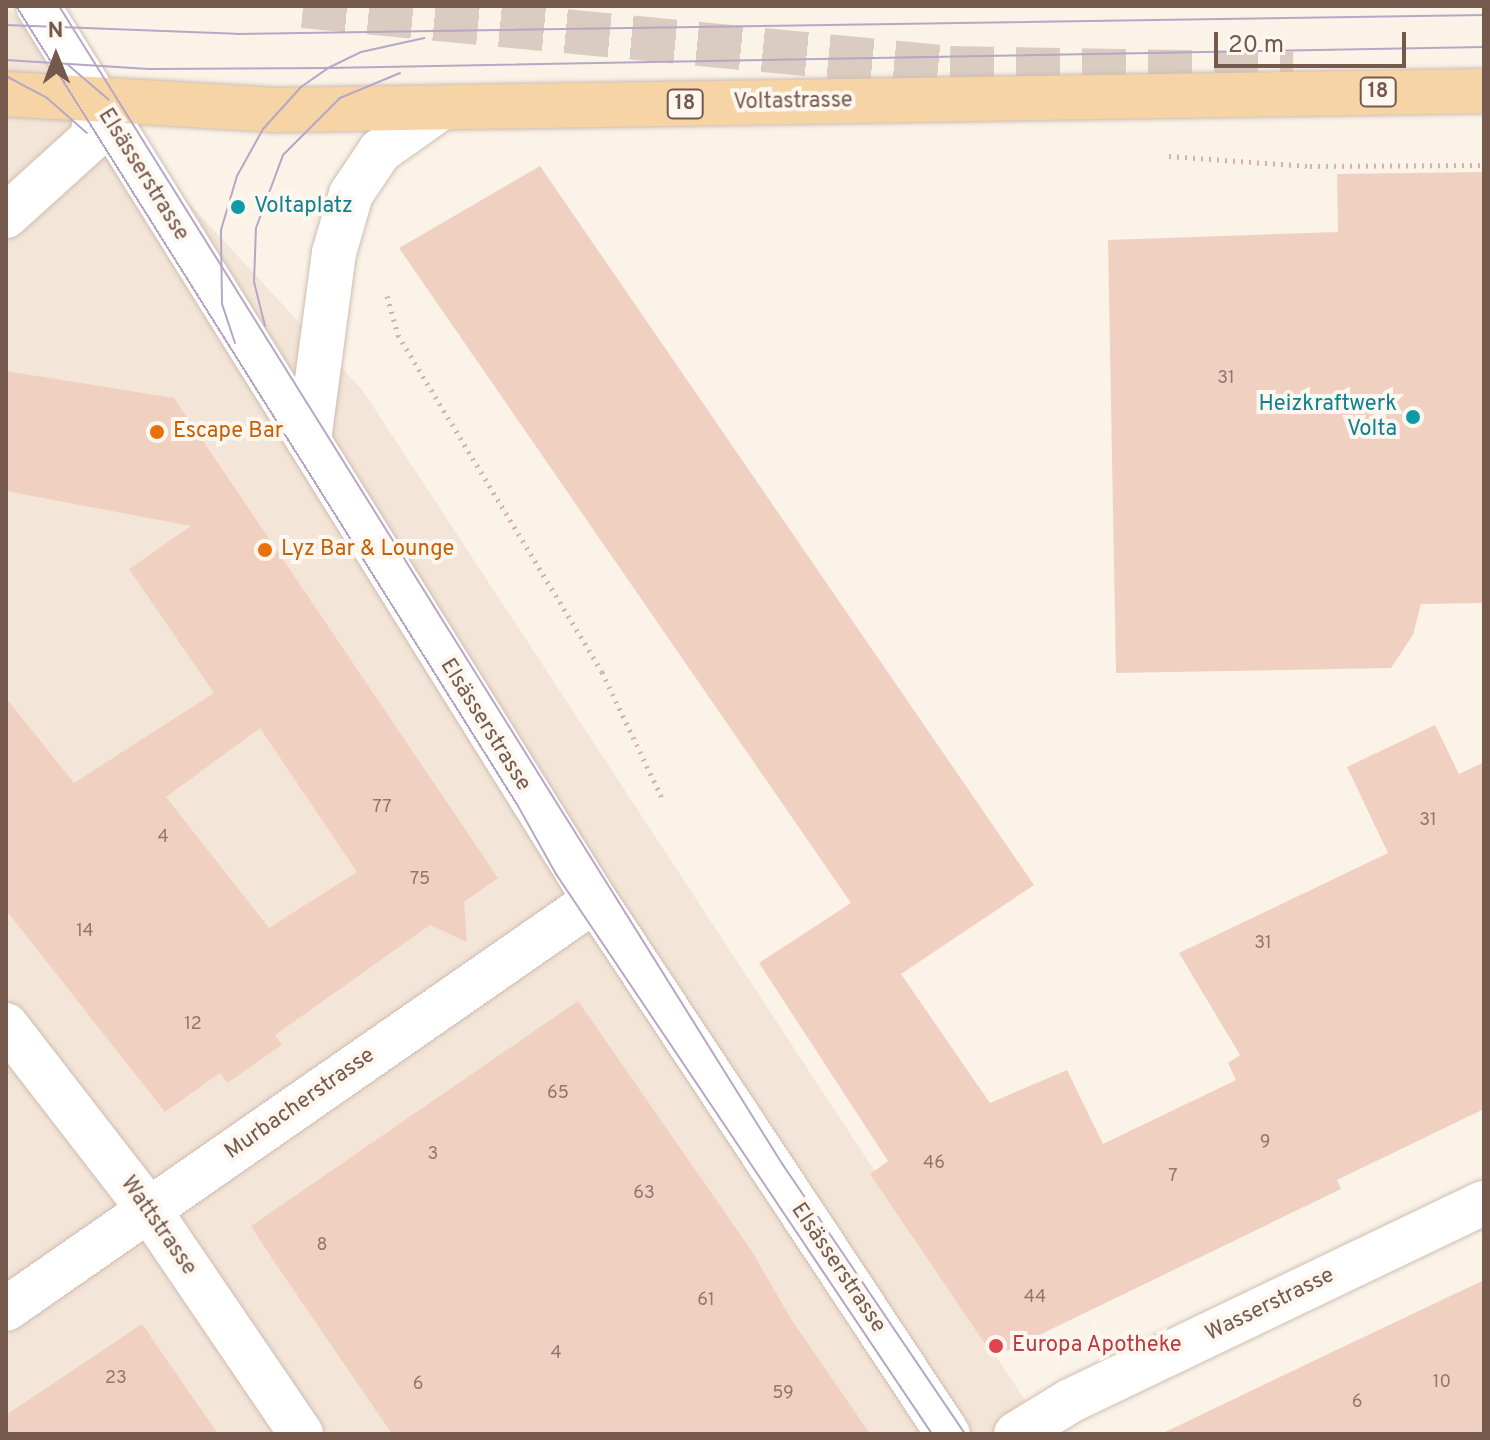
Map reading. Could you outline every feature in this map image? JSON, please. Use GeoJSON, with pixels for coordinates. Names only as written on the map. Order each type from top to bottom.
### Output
{"type":"FeatureCollection","features":[{"type":"Feature","properties":{"kind":"main road","name":"Voltastrasse"},"geometry":{"type":"LineString","coordinates":[[6,94],[98,102],[277,110],[1484,91]]}},
{"type":"Feature","properties":{"kind":"street","name":"Elsässerstrasse"},"geometry":{"type":"LineString","coordinates":[[38,6],[595,900],[948,1434]]}},
{"type":"Feature","properties":{"kind":"street"},"geometry":{"type":"LineString","coordinates":[[6,216],[92,138],[98,102]]}},
{"type":"Feature","properties":{"kind":"street"},"geometry":{"type":"LineString","coordinates":[[309,440],[334,253],[351,194],[380,151],[441,108]]}},
{"type":"Feature","properties":{"kind":"street","name":"Murbacherstrasse"},"geometry":{"type":"LineString","coordinates":[[6,1309],[595,900]]}},
{"type":"Feature","properties":{"kind":"street","name":"Wattstrasse"},"geometry":{"type":"LineString","coordinates":[[6,1025],[149,1210],[301,1434]]}},
{"type":"Feature","properties":{"kind":"street","name":"Wasserstrasse"},"geometry":{"type":"LineString","coordinates":[[1016,1434],[1070,1401],[1484,1203]]}},
{"type":"Feature","properties":{"kind":"path"},"geometry":{"type":"LineString","coordinates":[[387,281],[398,335],[602,672],[664,802]]}},
{"type":"Feature","properties":{"kind":"shaded area"},"geometry":{"type":"Polygon","coordinates":[[[6,6],[363,391],[1047,1434],[6,1434],[6,6]]]}},
{"type":"Feature","properties":{"kind":"building"},"geometry":{"type":"Polygon","coordinates":[[[540,166],[1034,885],[901,974],[990,1103],[1067,1070],[1103,1144],[1236,1080],[1228,1063],[1240,1055],[1179,953],[1388,853],[1347,767],[1435,725],[1459,774],[1484,762],[1484,1109],[1337,1180],[1341,1189],[994,1357],[870,1174],[888,1161],[759,963],[851,903],[399,248],[540,166]]]}},
{"type":"Feature","properties":{"kind":"building"},"geometry":{"type":"Polygon","coordinates":[[[1484,172],[1484,603],[1421,604],[1413,635],[1391,668],[1116,673],[1108,240],[1338,232],[1337,174],[1484,172]]]}},
{"type":"Feature","properties":{"kind":"building"},"geometry":{"type":"Polygon","coordinates":[[[6,371],[174,398],[498,878],[464,902],[467,942],[430,925],[275,1035],[282,1045],[227,1083],[220,1073],[165,1112],[6,910],[6,698],[74,783],[214,693],[129,569],[191,526],[6,491],[6,371]],[[260,728],[166,797],[269,928],[357,872],[260,728]]]}},
{"type":"Feature","properties":{"kind":"building"},"geometry":{"type":"Polygon","coordinates":[[[578,1001],[751,1250],[791,1319],[870,1434],[392,1434],[271,1257],[251,1226],[578,1001]]]}},
{"type":"Feature","properties":{"kind":"building"},"geometry":{"type":"Polygon","coordinates":[[[1484,1280],[1484,1434],[1161,1434],[1309,1363],[1484,1280]]]}},
{"type":"Feature","properties":{"kind":"building"},"geometry":{"type":"Polygon","coordinates":[[[142,1324],[218,1434],[6,1434],[6,1415],[142,1324]]]}},
{"type":"Feature","properties":{"kind":"tunnel"},"geometry":{"type":"LineString","coordinates":[[303,6],[950,68],[1293,74]]}},
{"type":"Feature","properties":{"kind":"tram line"},"geometry":{"type":"LineString","coordinates":[[16,6],[518,806],[556,874],[932,1434]]}},
{"type":"Feature","properties":{"kind":"tram line"},"geometry":{"type":"LineString","coordinates":[[59,6],[783,1165],[965,1434]]}},
{"type":"Feature","properties":{"kind":"tram line"},"geometry":{"type":"LineString","coordinates":[[6,25],[236,34],[1484,15]]}},
{"type":"Feature","properties":{"kind":"tram line"},"geometry":{"type":"LineString","coordinates":[[235,343],[222,304],[221,230],[237,176],[263,129],[301,87],[328,68],[361,52],[424,38]]}},
{"type":"Feature","properties":{"kind":"tram line"},"geometry":{"type":"LineString","coordinates":[[6,60],[149,69],[328,68],[1484,47]]}},
{"type":"Feature","properties":{"kind":"tram line"},"geometry":{"type":"LineString","coordinates":[[67,64],[109,100]]}},
{"type":"Feature","properties":{"kind":"tram line"},"geometry":{"type":"LineString","coordinates":[[265,326],[254,282],[256,228],[283,155],[340,98],[400,73]]}},
{"type":"Feature","properties":{"kind":"tram line"},"geometry":{"type":"LineString","coordinates":[[6,76],[47,98],[87,133]]}},
{"type":"Feature","properties":{"kind":"place","name":"Voltaplatz"},"geometry":{"type":"Point","coordinates":[238,207]}},
{"type":"Feature","properties":{"kind":"place","name":"Heizkraftwerk Volta"},"geometry":{"type":"Point","coordinates":[1413,417]}},
{"type":"Feature","properties":{"kind":"place","name":"Escape Bar"},"geometry":{"type":"Point","coordinates":[157,432]}},
{"type":"Feature","properties":{"kind":"place","name":"Lyz Bar & Lounge"},"geometry":{"type":"Point","coordinates":[265,550]}},
{"type":"Feature","properties":{"kind":"place","name":"Europa Apotheke"},"geometry":{"type":"Point","coordinates":[996,1346]}}]}
